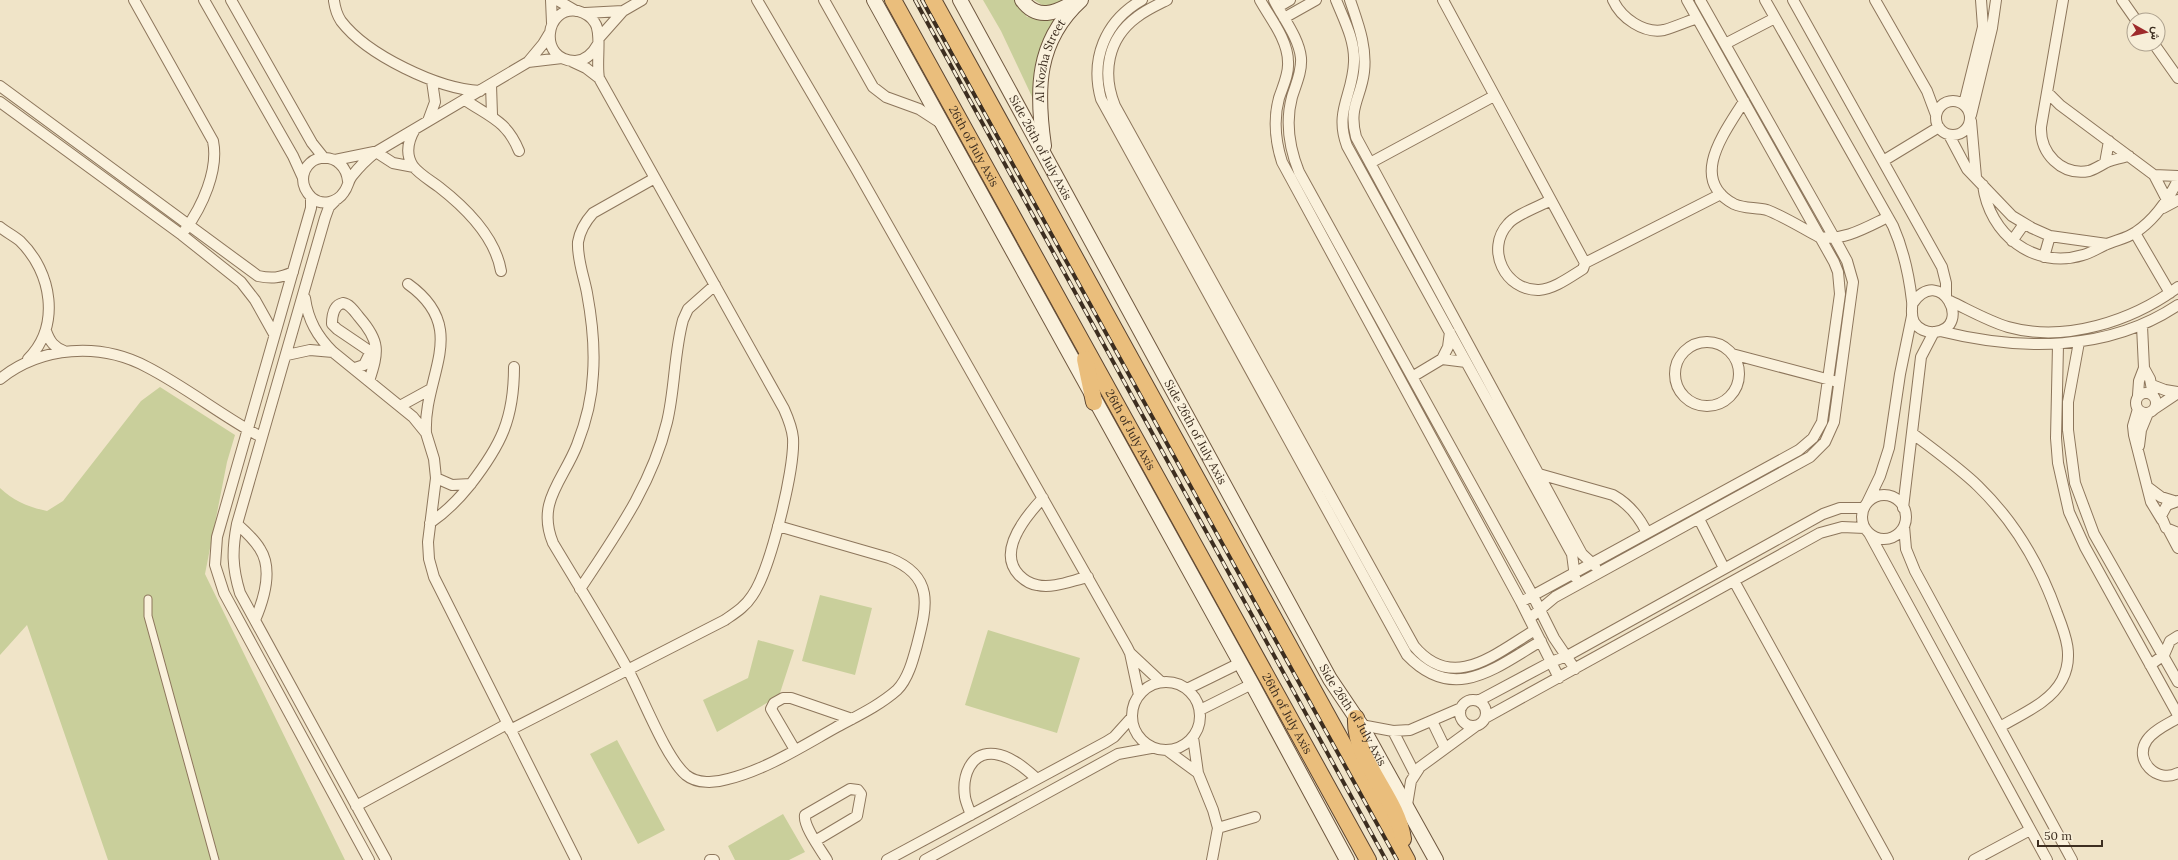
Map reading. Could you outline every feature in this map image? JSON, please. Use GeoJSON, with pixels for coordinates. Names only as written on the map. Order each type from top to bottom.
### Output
{"type":"FeatureCollection","features":[{"type":"Feature","properties":{"kind":"highway","name":"26th of July Axis"},"geometry":{"type":"LineString","coordinates":[[893,0],[1368,860]]}},
{"type":"Feature","properties":{"kind":"highway"},"geometry":{"type":"LineString","coordinates":[[933,0],[1406,857]]}},
{"type":"Feature","properties":{"kind":"highway"},"geometry":{"type":"LineString","coordinates":[[1081,342],[1094,402]]}},
{"type":"Feature","properties":{"kind":"highway"},"geometry":{"type":"LineString","coordinates":[[1359,722],[1357,738],[1400,824],[1406,857]]}},
{"type":"Feature","properties":{"kind":"main road"},"geometry":{"type":"LineString","coordinates":[[874,0],[1094,402],[1252,684],[1347,860]]}},
{"type":"Feature","properties":{"kind":"main road","name":"Side 26th of July Axis"},"geometry":{"type":"LineString","coordinates":[[960,0],[1046,154],[1330,679],[1359,722],[1407,805],[1436,860]]}},
{"type":"Feature","properties":{"kind":"main road"},"geometry":{"type":"LineString","coordinates":[[1022,0],[1032,9],[1046,14],[1060,10],[1078,0]]}},
{"type":"Feature","properties":{"kind":"main road","name":"Al Nozha Street"},"geometry":{"type":"LineString","coordinates":[[1046,154],[1039,105],[1042,66],[1058,29],[1082,0]]}},
{"type":"Feature","properties":{"kind":"street"},"geometry":{"type":"LineString","coordinates":[[134,0],[213,141],[214,161],[211,174],[189,224],[182,235]]}},
{"type":"Feature","properties":{"kind":"street"},"geometry":{"type":"LineString","coordinates":[[204,0],[293,156],[303,178],[306,192],[311,197],[322,202],[335,201]]}},
{"type":"Feature","properties":{"kind":"street"},"geometry":{"type":"LineString","coordinates":[[231,0],[312,143],[324,158]]}},
{"type":"Feature","properties":{"kind":"street"},"geometry":{"type":"LineString","coordinates":[[386,860],[240,593],[233,571],[234,541],[237,524],[329,207],[344,193],[348,181],[376,152],[528,62],[549,34],[552,23],[551,0]]}},
{"type":"Feature","properties":{"kind":"street"},"geometry":{"type":"LineString","coordinates":[[557,0],[581,12],[596,24],[599,78]]}},
{"type":"Feature","properties":{"kind":"street"},"geometry":{"type":"LineString","coordinates":[[528,62],[584,59],[590,55],[609,25],[623,11],[642,0]]}},
{"type":"Feature","properties":{"kind":"street"},"geometry":{"type":"LineString","coordinates":[[757,0],[856,169],[1088,577],[1130,654],[1139,696]]}},
{"type":"Feature","properties":{"kind":"street"},"geometry":{"type":"LineString","coordinates":[[824,0],[873,87],[886,97],[919,109],[941,124]]}},
{"type":"Feature","properties":{"kind":"street"},"geometry":{"type":"LineString","coordinates":[[1142,0],[1119,17],[1104,38],[1097,62],[1096,75],[1101,100],[1407,656],[1415,664],[1435,676],[1457,680],[1469,680],[1480,676],[1541,641]]}},
{"type":"Feature","properties":{"kind":"street"},"geometry":{"type":"LineString","coordinates":[[1167,0],[1137,16],[1120,34],[1110,57],[1108,82],[1110,95],[1414,646],[1426,658],[1442,667],[1465,668],[1476,665],[1535,630]]}},
{"type":"Feature","properties":{"kind":"street"},"geometry":{"type":"LineString","coordinates":[[1260,0],[1282,39],[1288,61],[1288,73],[1276,113],[1276,140],[1282,162],[1530,618],[1559,678]]}},
{"type":"Feature","properties":{"kind":"street"},"geometry":{"type":"LineString","coordinates":[[1290,0],[1276,3],[1298,46],[1300,57],[1300,73],[1291,102],[1288,131],[1294,159],[1533,596],[1557,644],[1575,669]]}},
{"type":"Feature","properties":{"kind":"street"},"geometry":{"type":"LineString","coordinates":[[1284,18],[1316,0]]}},
{"type":"Feature","properties":{"kind":"street"},"geometry":{"type":"LineString","coordinates":[[1336,0],[1354,48],[1353,73],[1342,110],[1342,134],[1347,146],[1572,554],[1573,574],[1578,584]]}},
{"type":"Feature","properties":{"kind":"street"},"geometry":{"type":"LineString","coordinates":[[1350,0],[1362,35],[1365,60],[1364,73],[1353,111],[1354,129],[1370,163],[1582,554],[1593,563],[1599,573]]}},
{"type":"Feature","properties":{"kind":"street"},"geometry":{"type":"LineString","coordinates":[[1442,0],[1551,200],[1585,263],[1584,269],[1550,288],[1539,290],[1519,285],[1504,271],[1498,251],[1503,231],[1509,222],[1551,200]]}},
{"type":"Feature","properties":{"kind":"street"},"geometry":{"type":"LineString","coordinates":[[1613,0],[1627,18],[1644,28],[1653,30],[1663,30],[1697,18]]}},
{"type":"Feature","properties":{"kind":"street"},"geometry":{"type":"LineString","coordinates":[[1521,602],[1805,445],[1815,435],[1822,422],[1840,300],[1840,283],[1834,262],[1818,237],[1687,0]]}},
{"type":"Feature","properties":{"kind":"street"},"geometry":{"type":"LineString","coordinates":[[1530,618],[1555,597],[1801,463],[1819,450],[1825,442],[1834,422],[1853,282],[1847,261],[1700,0]]}},
{"type":"Feature","properties":{"kind":"street"},"geometry":{"type":"LineString","coordinates":[[1765,0],[1888,217],[1903,250],[1913,303],[1912,316],[1900,374],[1888,448],[1880,476],[1866,505],[1862,518],[1867,530],[2047,860]]}},
{"type":"Feature","properties":{"kind":"street"},"geometry":{"type":"LineString","coordinates":[[1793,0],[1942,267],[1948,299],[1952,307],[1952,318],[1949,324],[1937,332],[1921,357],[1903,508]]}},
{"type":"Feature","properties":{"kind":"street"},"geometry":{"type":"LineString","coordinates":[[1876,0],[1928,91],[1939,127],[1949,135],[1967,169],[1980,181],[2001,207],[2024,224],[2050,236],[2107,244]]}},
{"type":"Feature","properties":{"kind":"street"},"geometry":{"type":"LineString","coordinates":[[1949,135],[1964,132],[1971,117],[1987,28],[1980,0]]}},
{"type":"Feature","properties":{"kind":"street"},"geometry":{"type":"LineString","coordinates":[[1964,104],[1996,0]]}},
{"type":"Feature","properties":{"kind":"street"},"geometry":{"type":"LineString","coordinates":[[2122,0],[2130,12]]}},
{"type":"Feature","properties":{"kind":"street"},"geometry":{"type":"LineString","coordinates":[[334,1],[341,21],[352,32],[390,60],[432,81],[456,89],[480,91]]}},
{"type":"Feature","properties":{"kind":"street"},"geometry":{"type":"LineString","coordinates":[[2062,2],[2042,120],[2042,141],[2049,156],[2056,162],[2063,167],[2080,171],[2089,170],[2105,163],[2129,156]]}},
{"type":"Feature","properties":{"kind":"street"},"geometry":{"type":"LineString","coordinates":[[552,23],[562,14],[623,11]]}},
{"type":"Feature","properties":{"kind":"street"},"geometry":{"type":"LineString","coordinates":[[1725,44],[1775,18]]}},
{"type":"Feature","properties":{"kind":"street"},"geometry":{"type":"LineString","coordinates":[[356,806],[508,727],[725,620],[741,610],[753,596],[761,579],[778,526],[793,452],[790,423],[715,285],[599,78],[586,68],[567,60],[552,48],[549,34]]}},
{"type":"Feature","properties":{"kind":"street"},"geometry":{"type":"LineString","coordinates":[[2160,52],[2178,78]]}},
{"type":"Feature","properties":{"kind":"street"},"geometry":{"type":"LineString","coordinates":[[428,121],[436,102],[432,81]]}},
{"type":"Feature","properties":{"kind":"street"},"geometry":{"type":"LineString","coordinates":[[491,85],[492,115]]}},
{"type":"Feature","properties":{"kind":"street"},"geometry":{"type":"LineString","coordinates":[[0,86],[258,276],[276,278],[293,272]]}},
{"type":"Feature","properties":{"kind":"street"},"geometry":{"type":"LineString","coordinates":[[1928,91],[1948,101]]}},
{"type":"Feature","properties":{"kind":"street"},"geometry":{"type":"LineString","coordinates":[[2047,92],[2065,108],[2154,175],[2167,200]]}},
{"type":"Feature","properties":{"kind":"street"},"geometry":{"type":"LineString","coordinates":[[1101,100],[1110,95]]}},
{"type":"Feature","properties":{"kind":"street"},"geometry":{"type":"LineString","coordinates":[[1370,163],[1494,96]]}},
{"type":"Feature","properties":{"kind":"street"},"geometry":{"type":"LineString","coordinates":[[465,100],[492,115],[508,130],[519,151]]}},
{"type":"Feature","properties":{"kind":"street"},"geometry":{"type":"LineString","coordinates":[[1936,115],[1939,108],[1948,101],[1954,100],[1964,104],[1971,117],[1980,181],[1989,211],[1998,226],[2012,242],[2028,251],[2044,257],[2064,258],[2083,255],[2107,244],[2118,242],[2135,233],[2148,222],[2167,200],[2178,180]]}},
{"type":"Feature","properties":{"kind":"street"},"geometry":{"type":"LineString","coordinates":[[0,102],[182,235],[248,289],[274,334]]}},
{"type":"Feature","properties":{"kind":"street"},"geometry":{"type":"LineString","coordinates":[[1744,102],[1715,148],[1712,160],[1712,174],[1721,194],[1735,204],[1766,210],[1818,237],[1835,239],[1856,233],[1888,217]]}},
{"type":"Feature","properties":{"kind":"street"},"geometry":{"type":"LineString","coordinates":[[2042,120],[2052,111],[2065,108]]}},
{"type":"Feature","properties":{"kind":"street"},"geometry":{"type":"LineString","coordinates":[[1883,161],[1939,127]]}},
{"type":"Feature","properties":{"kind":"street"},"geometry":{"type":"LineString","coordinates":[[414,167],[407,148],[409,138],[415,129]]}},
{"type":"Feature","properties":{"kind":"street"},"geometry":{"type":"LineString","coordinates":[[2105,163],[2109,141]]}},
{"type":"Feature","properties":{"kind":"street"},"geometry":{"type":"LineString","coordinates":[[303,178],[308,166],[313,162],[324,158],[336,160],[376,152],[393,163],[414,167],[444,191],[479,226],[491,242],[499,257],[501,271]]}},
{"type":"Feature","properties":{"kind":"street"},"geometry":{"type":"LineString","coordinates":[[336,160],[345,169],[348,181]]}},
{"type":"Feature","properties":{"kind":"street"},"geometry":{"type":"LineString","coordinates":[[2154,175],[2178,176]]}},
{"type":"Feature","properties":{"kind":"street"},"geometry":{"type":"LineString","coordinates":[[654,178],[593,213],[585,222],[578,242],[594,347],[592,391],[577,445],[550,498],[547,525],[553,543],[628,669],[673,758],[687,775],[694,779],[712,782],[736,777],[795,750],[852,719],[890,696],[898,689],[907,674],[926,608],[926,597],[914,572],[902,563],[778,526]]}},
{"type":"Feature","properties":{"kind":"street"},"geometry":{"type":"LineString","coordinates":[[1585,263],[1721,194]]}},
{"type":"Feature","properties":{"kind":"street"},"geometry":{"type":"LineString","coordinates":[[311,197],[312,208],[274,334],[217,536],[216,565],[219,579],[369,860]]}},
{"type":"Feature","properties":{"kind":"street"},"geometry":{"type":"LineString","coordinates":[[2159,209],[2178,200]]}},
{"type":"Feature","properties":{"kind":"street"},"geometry":{"type":"LineString","coordinates":[[2012,242],[2024,224]]}},
{"type":"Feature","properties":{"kind":"street"},"geometry":{"type":"LineString","coordinates":[[0,227],[20,241],[33,257],[42,275],[49,301],[46,331],[42,342],[26,361],[0,379]]}},
{"type":"Feature","properties":{"kind":"street"},"geometry":{"type":"LineString","coordinates":[[1913,303],[1919,295],[1930,291],[1936,291],[1948,299],[1993,322],[2010,328],[2029,331],[2066,331],[2120,319],[2135,313],[2174,290],[2135,233]]}},
{"type":"Feature","properties":{"kind":"street"},"geometry":{"type":"LineString","coordinates":[[2044,257],[2050,236]]}},
{"type":"Feature","properties":{"kind":"street"},"geometry":{"type":"LineString","coordinates":[[408,284],[424,295],[434,308],[439,324],[440,357],[426,415],[426,433],[434,459],[436,478],[430,523],[429,559],[434,578],[576,860]]}},
{"type":"Feature","properties":{"kind":"street"},"geometry":{"type":"LineString","coordinates":[[580,589],[628,515],[652,468],[659,451],[671,402],[683,320],[688,309],[715,285]]}},
{"type":"Feature","properties":{"kind":"street"},"geometry":{"type":"LineString","coordinates":[[304,293],[306,310],[312,326],[322,340],[333,352],[413,417],[426,433]]}},
{"type":"Feature","properties":{"kind":"street"},"geometry":{"type":"LineString","coordinates":[[369,381],[375,338],[371,331],[348,305],[343,302],[338,304],[333,314],[334,327],[372,354]]}},
{"type":"Feature","properties":{"kind":"street"},"geometry":{"type":"LineString","coordinates":[[1912,316],[1918,326],[1928,332],[2002,341],[2058,345],[2115,334],[2142,326],[2178,305]]}},
{"type":"Feature","properties":{"kind":"street"},"geometry":{"type":"LineString","coordinates":[[2139,452],[2142,430],[2156,402],[2144,368],[2142,326]]}},
{"type":"Feature","properties":{"kind":"street"},"geometry":{"type":"LineString","coordinates":[[46,331],[52,344],[64,352]]}},
{"type":"Feature","properties":{"kind":"street"},"geometry":{"type":"LineString","coordinates":[[1412,377],[1442,359],[1448,347],[1450,332]]}},
{"type":"Feature","properties":{"kind":"street"},"geometry":{"type":"LineString","coordinates":[[1732,354],[1738,368],[1737,382],[1735,389],[1725,400],[1711,405],[1697,404],[1690,401],[1680,390],[1677,384],[1676,369],[1678,362],[1686,350],[1692,346],[1706,342],[1720,345],[1732,354],[1840,383]]}},
{"type":"Feature","properties":{"kind":"street"},"geometry":{"type":"LineString","coordinates":[[2079,342],[2068,402],[2070,457],[2075,483],[2094,534],[2178,682]]}},
{"type":"Feature","properties":{"kind":"street"},"geometry":{"type":"LineString","coordinates":[[2058,345],[2056,438],[2063,488],[2069,512],[2085,547],[2178,717],[2151,735],[2144,748],[2144,756],[2150,770],[2157,774],[2172,776],[2178,773]]}},
{"type":"Feature","properties":{"kind":"street"},"geometry":{"type":"LineString","coordinates":[[287,355],[310,350],[333,352]]}},
{"type":"Feature","properties":{"kind":"street"},"geometry":{"type":"LineString","coordinates":[[26,361],[64,352],[106,354],[146,366],[261,437]]}},
{"type":"Feature","properties":{"kind":"street"},"geometry":{"type":"LineString","coordinates":[[354,368],[364,365],[372,354]]}},
{"type":"Feature","properties":{"kind":"street"},"geometry":{"type":"LineString","coordinates":[[1442,359],[1466,362]]}},
{"type":"Feature","properties":{"kind":"street"},"geometry":{"type":"LineString","coordinates":[[430,523],[449,509],[471,484],[493,455],[506,425],[512,399],[514,367]]}},
{"type":"Feature","properties":{"kind":"street"},"geometry":{"type":"LineString","coordinates":[[2144,368],[2135,402],[2138,409],[2133,426],[2134,435],[2149,488],[2151,502],[2162,520],[2174,532],[2178,548]]}},
{"type":"Feature","properties":{"kind":"street"},"geometry":{"type":"LineString","coordinates":[[400,406],[432,389]]}},
{"type":"Feature","properties":{"kind":"street"},"geometry":{"type":"LineString","coordinates":[[2138,395],[2152,390],[2165,390],[2178,393]]}},
{"type":"Feature","properties":{"kind":"street"},"geometry":{"type":"LineString","coordinates":[[2138,409],[2151,411],[2178,393]]}},
{"type":"Feature","properties":{"kind":"street"},"geometry":{"type":"LineString","coordinates":[[1912,433],[1978,486],[2003,513],[2024,542],[2043,574],[2068,643],[2066,668],[2055,691],[2046,699],[2000,727]]}},
{"type":"Feature","properties":{"kind":"street"},"geometry":{"type":"LineString","coordinates":[[1539,474],[1613,495],[1626,504],[1637,515],[1647,533]]}},
{"type":"Feature","properties":{"kind":"street"},"geometry":{"type":"LineString","coordinates":[[436,478],[452,485],[471,484]]}},
{"type":"Feature","properties":{"kind":"street"},"geometry":{"type":"LineString","coordinates":[[2149,488],[2157,495],[2177,501]]}},
{"type":"Feature","properties":{"kind":"street"},"geometry":{"type":"LineString","coordinates":[[1478,702],[1551,662],[1567,656],[1831,510],[1866,505],[1878,496],[1890,496],[1900,503],[1905,514],[1904,526],[1906,549],[1915,571],[2072,860]]}},
{"type":"Feature","properties":{"kind":"street"},"geometry":{"type":"LineString","coordinates":[[1043,498],[1025,518],[1014,539],[1011,550],[1013,568],[1025,582],[1037,586],[1058,584],[1088,577]]}},
{"type":"Feature","properties":{"kind":"street"},"geometry":{"type":"LineString","coordinates":[[2162,520],[2164,508],[2177,501]]}},
{"type":"Feature","properties":{"kind":"street"},"geometry":{"type":"LineString","coordinates":[[1699,519],[1724,568]]}},
{"type":"Feature","properties":{"kind":"street"},"geometry":{"type":"LineString","coordinates":[[237,524],[261,550],[266,570],[264,596],[255,620]]}},
{"type":"Feature","properties":{"kind":"street"},"geometry":{"type":"LineString","coordinates":[[1407,805],[1414,774],[1423,765],[1485,718],[1820,533],[1842,527],[1867,530],[1879,538],[1891,538],[1901,531],[1904,526]]}},
{"type":"Feature","properties":{"kind":"street"},"geometry":{"type":"LineString","coordinates":[[1734,581],[1888,860]]}},
{"type":"Feature","properties":{"kind":"street"},"geometry":{"type":"LineString","coordinates":[[148,599],[148,616],[215,860]]}},
{"type":"Feature","properties":{"kind":"street"},"geometry":{"type":"LineString","coordinates":[[2140,646],[2154,638],[2174,638]]}},
{"type":"Feature","properties":{"kind":"street"},"geometry":{"type":"LineString","coordinates":[[2150,665],[2164,655],[2174,638]]}},
{"type":"Feature","properties":{"kind":"street"},"geometry":{"type":"LineString","coordinates":[[1130,654],[1161,682]]}},
{"type":"Feature","properties":{"kind":"street"},"geometry":{"type":"LineString","coordinates":[[1187,689],[1240,663]]}},
{"type":"Feature","properties":{"kind":"street"},"geometry":{"type":"LineString","coordinates":[[1151,748],[1141,740],[1134,730],[1132,717],[1134,702],[1148,687],[1161,682],[1179,684],[1193,695],[1200,710],[1198,729],[1186,744],[1168,751]]}},
{"type":"Feature","properties":{"kind":"street"},"geometry":{"type":"LineString","coordinates":[[1200,710],[1252,684]]}},
{"type":"Feature","properties":{"kind":"street"},"geometry":{"type":"LineString","coordinates":[[795,750],[771,709],[774,703],[784,698],[791,698],[852,719]]}},
{"type":"Feature","properties":{"kind":"street"},"geometry":{"type":"LineString","coordinates":[[1359,722],[1393,731],[1410,730],[1461,708],[1470,701],[1478,702],[1484,707],[1485,718]]}},
{"type":"Feature","properties":{"kind":"street"},"geometry":{"type":"LineString","coordinates":[[1461,708],[1462,720],[1468,725],[1476,726]]}},
{"type":"Feature","properties":{"kind":"street"},"geometry":{"type":"LineString","coordinates":[[887,860],[1106,742],[1114,737],[1132,717]]}},
{"type":"Feature","properties":{"kind":"street"},"geometry":{"type":"LineString","coordinates":[[1432,721],[1445,748]]}},
{"type":"Feature","properties":{"kind":"street"},"geometry":{"type":"LineString","coordinates":[[1393,731],[1414,774]]}},
{"type":"Feature","properties":{"kind":"street"},"geometry":{"type":"LineString","coordinates":[[1193,737],[1198,773],[1218,828],[1212,860]]}},
{"type":"Feature","properties":{"kind":"street"},"geometry":{"type":"LineString","coordinates":[[925,860],[1118,754],[1151,748],[1168,751],[1198,773]]}},
{"type":"Feature","properties":{"kind":"street"},"geometry":{"type":"LineString","coordinates":[[971,814],[965,798],[964,778],[969,766],[976,759],[985,755],[994,754],[1004,756],[1023,767],[1037,779]]}},
{"type":"Feature","properties":{"kind":"street"},"geometry":{"type":"LineString","coordinates":[[815,840],[857,816],[860,794],[858,790],[850,790],[805,815],[804,820],[815,840],[827,860]]}},
{"type":"Feature","properties":{"kind":"street"},"geometry":{"type":"LineString","coordinates":[[1218,828],[1255,817]]}},
{"type":"Feature","properties":{"kind":"street"},"geometry":{"type":"LineString","coordinates":[[1974,860],[2030,830]]}},
{"type":"Feature","properties":{"kind":"green space"},"geometry":{"type":"Polygon","coordinates":[[[983,0],[1015,0],[1027,17],[1057,19],[1034,101],[1001,31],[983,0]]]}},
{"type":"Feature","properties":{"kind":"green space"},"geometry":{"type":"Polygon","coordinates":[[[1034,0],[1065,0],[1047,8],[1034,0]]]}},
{"type":"Feature","properties":{"kind":"green space"},"geometry":{"type":"Polygon","coordinates":[[[160,387],[235,435],[227,462],[205,574],[345,860],[108,860],[27,625],[0,655],[0,488],[11,497],[22,503],[47,511],[63,501],[141,401],[160,387]]]}},
{"type":"Feature","properties":{"kind":"green space"},"geometry":{"type":"Polygon","coordinates":[[[820,595],[872,608],[855,675],[802,661],[820,595]]]}},
{"type":"Feature","properties":{"kind":"green space"},"geometry":{"type":"Polygon","coordinates":[[[988,630],[1080,658],[1057,733],[965,705],[988,630]]]}},
{"type":"Feature","properties":{"kind":"green space"},"geometry":{"type":"Polygon","coordinates":[[[758,640],[794,650],[779,696],[717,732],[703,700],[748,678],[758,640]]]}},
{"type":"Feature","properties":{"kind":"green space"},"geometry":{"type":"Polygon","coordinates":[[[617,740],[665,830],[638,844],[590,754],[617,740]]]}},
{"type":"Feature","properties":{"kind":"green space"},"geometry":{"type":"Polygon","coordinates":[[[783,814],[805,852],[789,860],[735,860],[728,846],[783,814]]]}},
{"type":"Feature","properties":{"kind":"railway"},"geometry":{"type":"LineString","coordinates":[[915,0],[1386,860]]}},
{"type":"Feature","properties":{"kind":"railway"},"geometry":{"type":"LineString","coordinates":[[922,0],[1397,860]]}}]}
